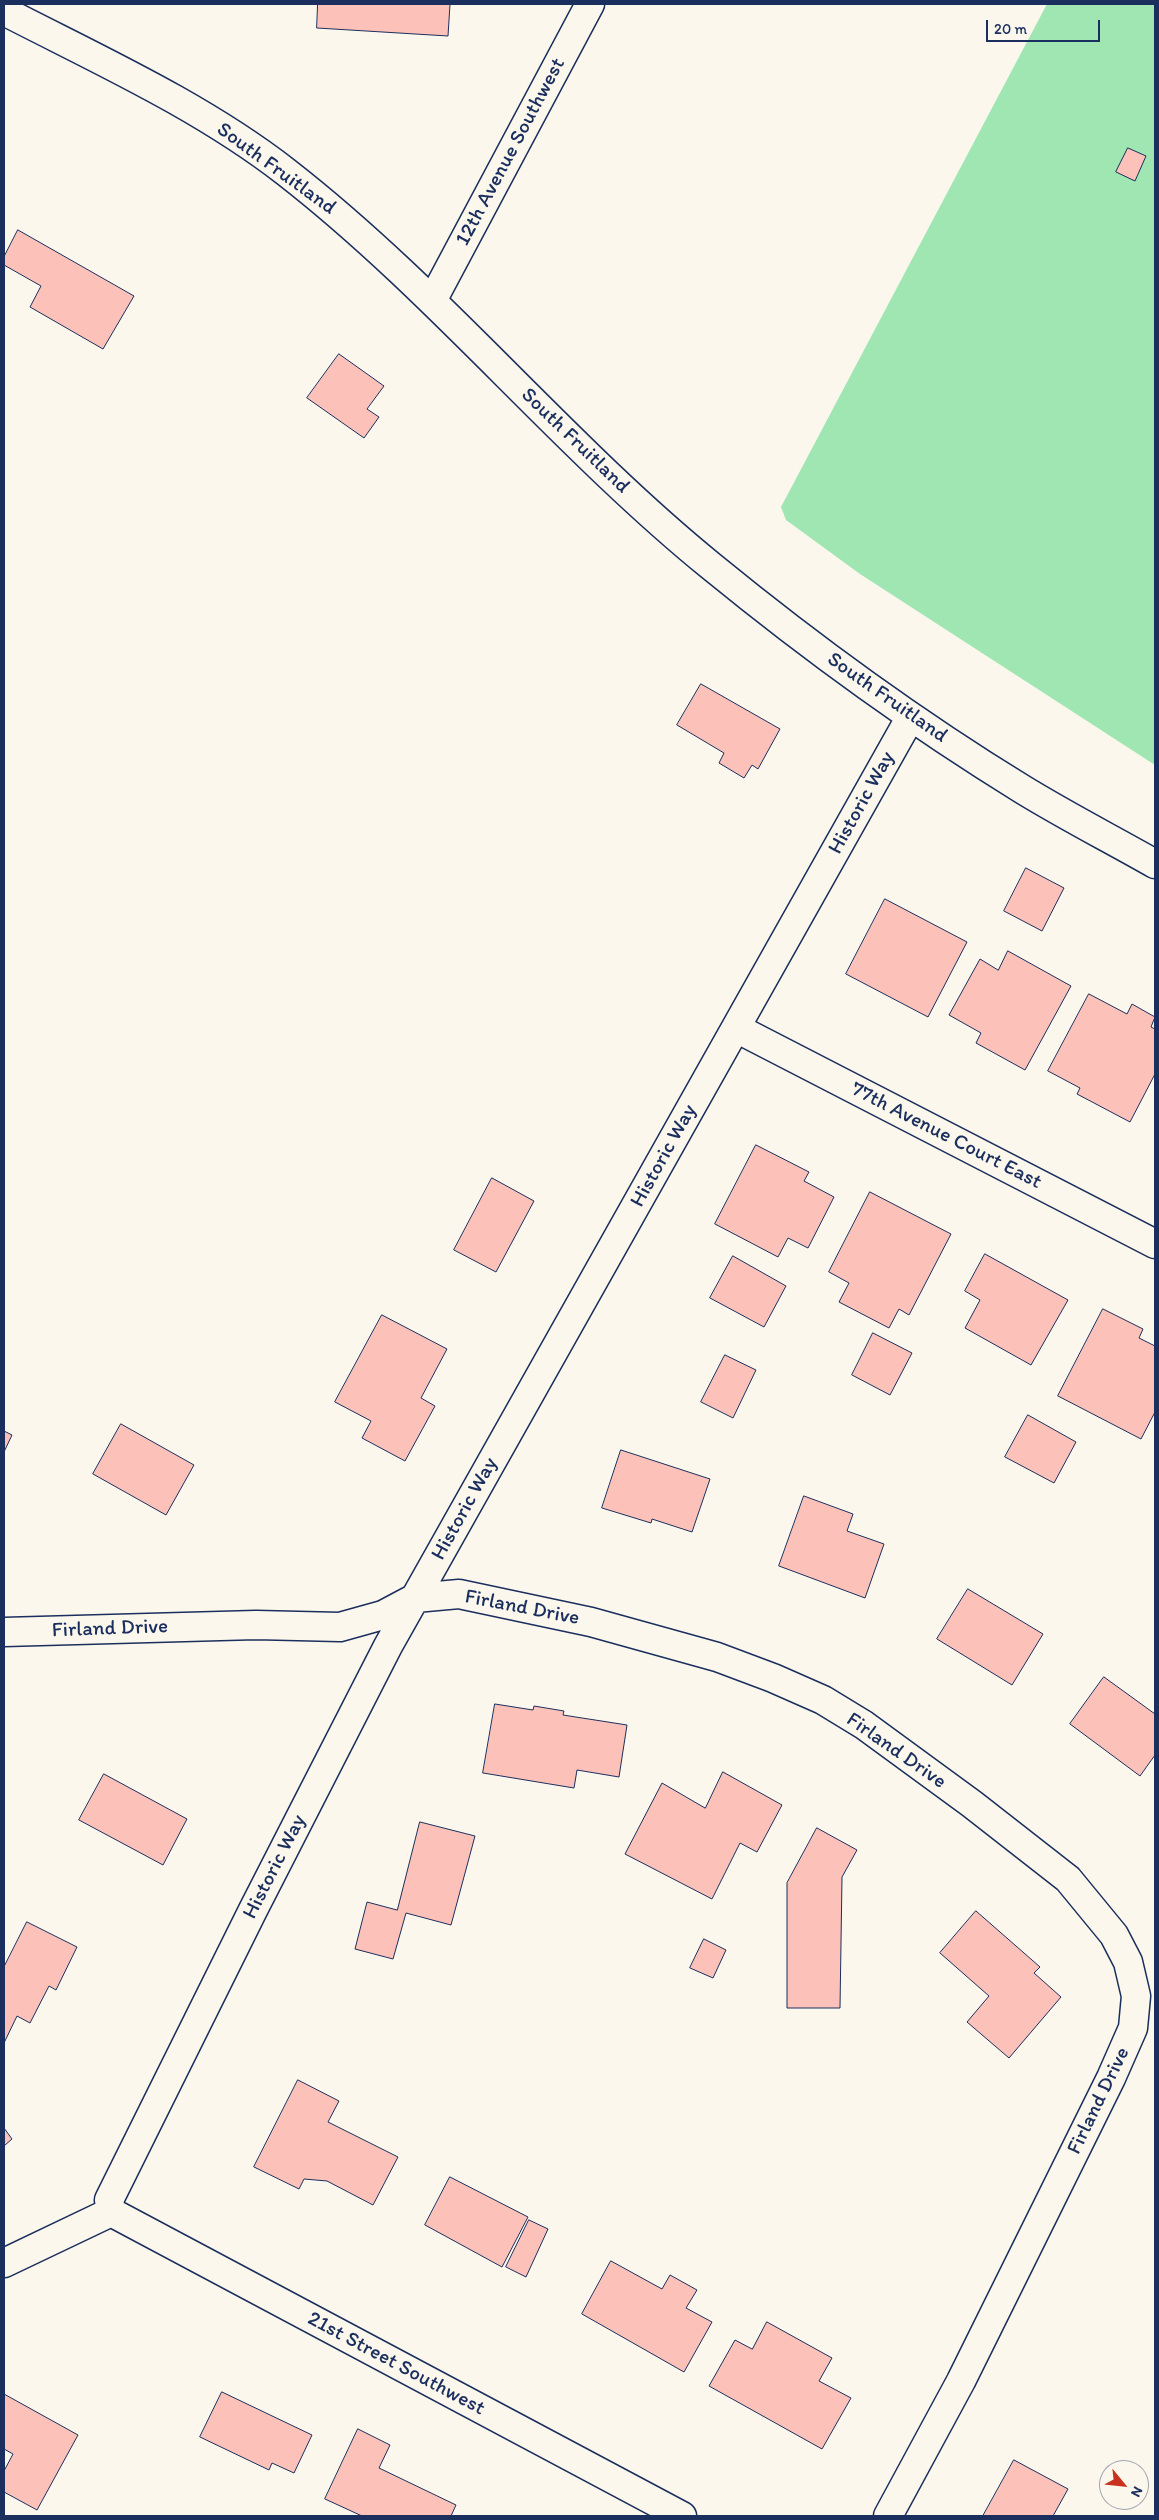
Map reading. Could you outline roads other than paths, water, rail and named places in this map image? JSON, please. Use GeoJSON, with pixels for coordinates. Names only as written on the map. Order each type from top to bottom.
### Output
{"type":"FeatureCollection","features":[{"type":"Feature","properties":{"kind":"street","name":"12th Avenue Southwest"},"geometry":{"type":"LineString","coordinates":[[432,301],[590,4]]}},
{"type":"Feature","properties":{"kind":"street","name":"South Fruitland"},"geometry":{"type":"LineString","coordinates":[[4,11],[155,89],[229,133],[284,170],[369,240],[591,459],[709,565],[856,680],[910,718],[1025,791],[1155,864]]}},
{"type":"Feature","properties":{"kind":"street","name":"Historic Way"},"geometry":{"type":"LineString","coordinates":[[111,2212],[109,2200],[122,2173],[253,1910],[415,1598],[910,718]]}},
{"type":"Feature","properties":{"kind":"street","name":"77th Avenue Court East"},"geometry":{"type":"LineString","coordinates":[[736,1028],[1155,1244]]}},
{"type":"Feature","properties":{"kind":"street","name":"Firland Drive"},"geometry":{"type":"LineString","coordinates":[[4,1632],[256,1625],[340,1627],[383,1615],[415,1598],[459,1594],[591,1622],[717,1657],[823,1700],[864,1725],[972,1804],[1068,1879],[1114,1935],[1128,1962],[1136,1996],[1133,2028],[1111,2078],[965,2372],[888,2516]]}},
{"type":"Feature","properties":{"kind":"street"},"geometry":{"type":"LineString","coordinates":[[4,2262],[111,2212]]}},
{"type":"Feature","properties":{"kind":"street","name":"21st Street Southwest"},"geometry":{"type":"LineString","coordinates":[[111,2212],[682,2516]]}}]}
